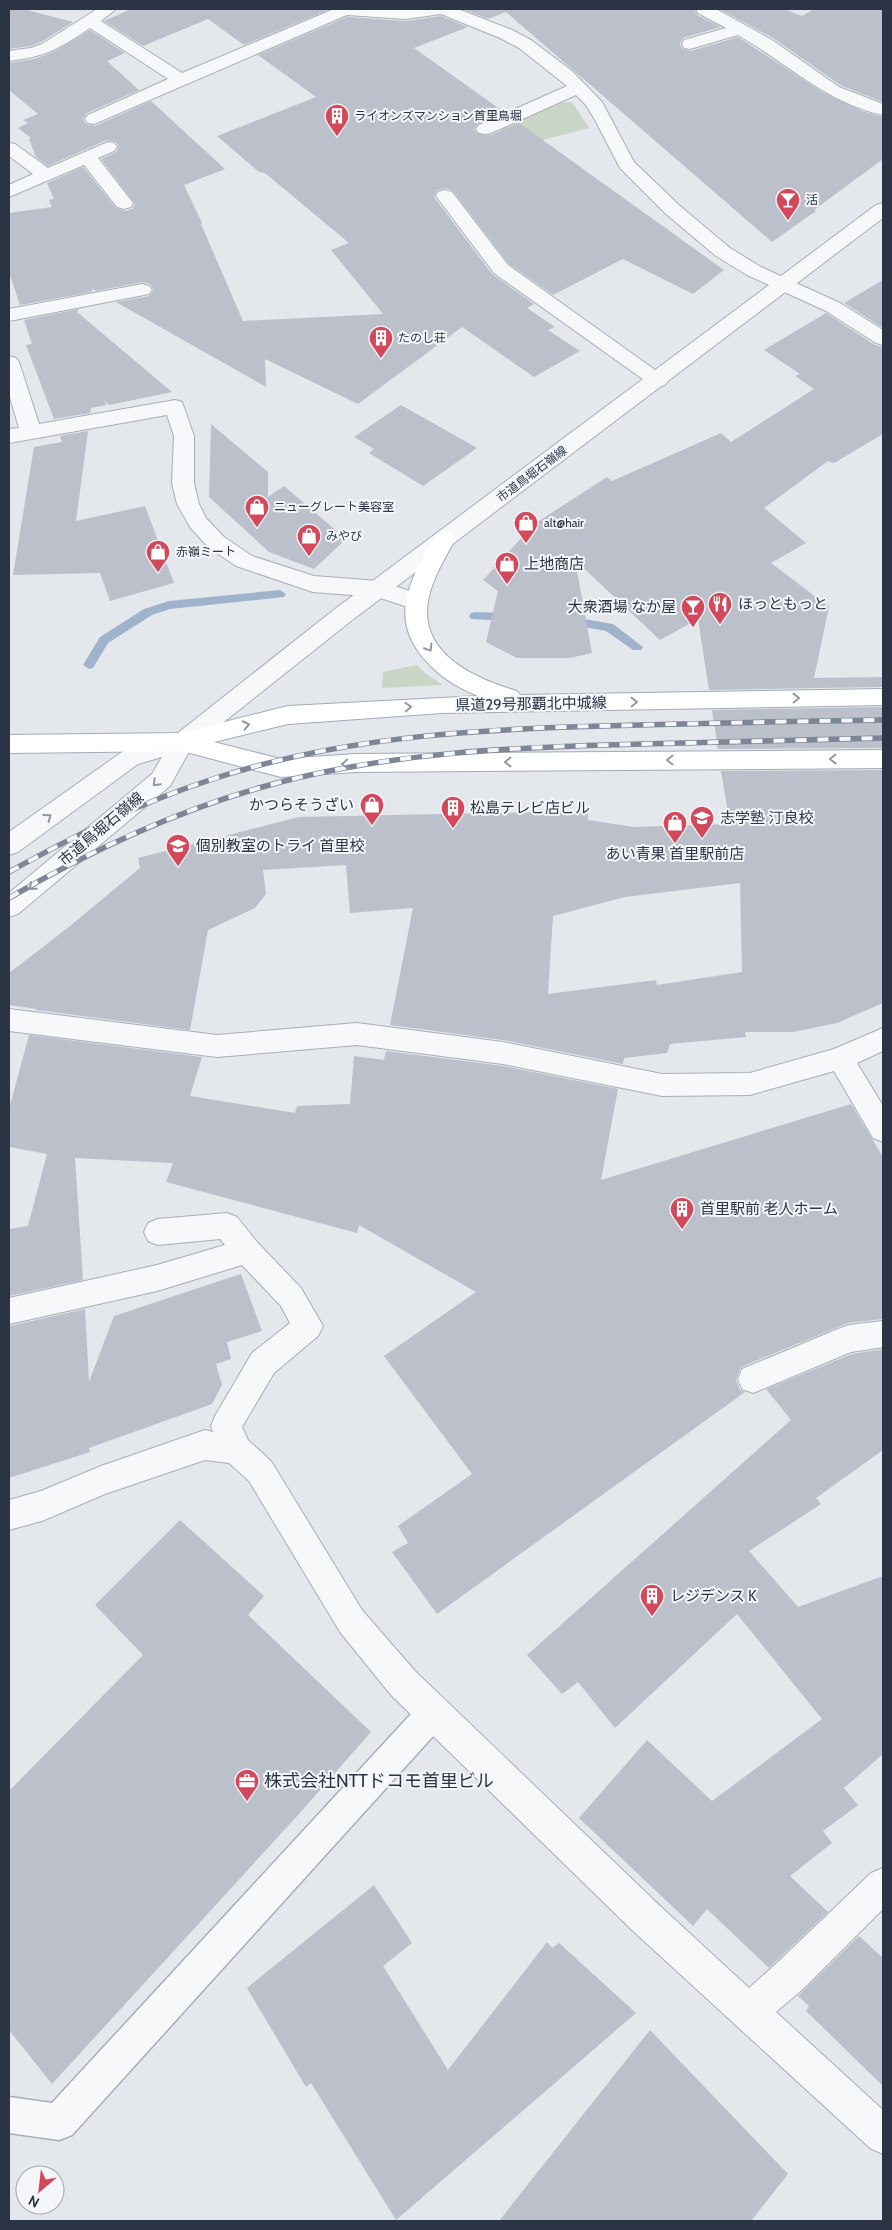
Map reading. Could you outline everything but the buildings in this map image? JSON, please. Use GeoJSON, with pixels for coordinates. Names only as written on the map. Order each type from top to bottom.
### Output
{"type":"FeatureCollection","features":[{"type":"Feature","properties":{"kind":"main road"},"geometry":{"type":"LineString","coordinates":[[445,538],[425,578],[417,602],[417,623],[427,647],[449,672],[481,689],[550,704]]}},
{"type":"Feature","properties":{"kind":"main road","name":"県道29号那覇北中城線"},"geometry":{"type":"LineString","coordinates":[[9,744],[182,742],[232,728],[288,716],[442,705],[883,698]]}},
{"type":"Feature","properties":{"kind":"main road","name":"県道29号那覇北中城線"},"geometry":{"type":"LineString","coordinates":[[182,742],[282,768],[356,763],[883,759]]}},
{"type":"Feature","properties":{"kind":"street"},"geometry":{"type":"LineString","coordinates":[[9,56],[34,53],[48,48],[108,9]]}},
{"type":"Feature","properties":{"kind":"street"},"geometry":{"type":"LineString","coordinates":[[94,118],[345,10],[406,14],[440,9]]}},
{"type":"Feature","properties":{"kind":"street"},"geometry":{"type":"LineString","coordinates":[[444,9],[478,21],[525,44],[566,75],[593,102],[626,164],[673,210],[723,252],[754,271],[833,307],[883,339]]}},
{"type":"Feature","properties":{"kind":"street"},"geometry":{"type":"LineString","coordinates":[[717,11],[833,91],[883,110]]}},
{"type":"Feature","properties":{"kind":"street"},"geometry":{"type":"LineString","coordinates":[[89,20],[181,80]]}},
{"type":"Feature","properties":{"kind":"street"},"geometry":{"type":"LineString","coordinates":[[690,44],[741,29]]}},
{"type":"Feature","properties":{"kind":"street"},"geometry":{"type":"LineString","coordinates":[[485,129],[578,87]]}},
{"type":"Feature","properties":{"kind":"street"},"geometry":{"type":"LineString","coordinates":[[9,192],[108,147]]}},
{"type":"Feature","properties":{"kind":"street"},"geometry":{"type":"LineString","coordinates":[[9,148],[46,175]]}},
{"type":"Feature","properties":{"kind":"street"},"geometry":{"type":"LineString","coordinates":[[87,156],[124,203]]}},
{"type":"Feature","properties":{"kind":"street"},"geometry":{"type":"LineString","coordinates":[[445,196],[501,269],[658,380]]}},
{"type":"Feature","properties":{"kind":"street","name":"市道鳥堀石嶺線"},"geometry":{"type":"LineString","coordinates":[[9,845],[130,758],[182,742],[445,538],[658,380],[883,209]]}},
{"type":"Feature","properties":{"kind":"street"},"geometry":{"type":"LineString","coordinates":[[9,315],[142,290]]}},
{"type":"Feature","properties":{"kind":"street"},"geometry":{"type":"LineString","coordinates":[[9,362],[30,432]]}},
{"type":"Feature","properties":{"kind":"street"},"geometry":{"type":"LineString","coordinates":[[9,436],[175,407],[184,436],[182,482],[188,504],[198,522],[216,542],[244,561],[313,584],[379,589],[417,602]]}},
{"type":"Feature","properties":{"kind":"street","name":"市道鳥堀石嶺線"},"geometry":{"type":"LineString","coordinates":[[9,907],[160,780],[182,742]]}},
{"type":"Feature","properties":{"kind":"street"},"geometry":{"type":"LineString","coordinates":[[9,1020],[217,1046],[357,1034],[502,1053],[662,1085],[750,1084],[840,1058],[883,1040]]}},
{"type":"Feature","properties":{"kind":"street"},"geometry":{"type":"LineString","coordinates":[[840,1058],[883,1130]]}},
{"type":"Feature","properties":{"kind":"street"},"geometry":{"type":"LineString","coordinates":[[158,1232],[227,1226],[247,1251],[291,1297],[308,1326],[263,1363],[226,1426],[237,1450],[260,1470],[351,1621],[403,1683],[646,1918],[883,2135]]}},
{"type":"Feature","properties":{"kind":"street"},"geometry":{"type":"LineString","coordinates":[[9,1311],[157,1278],[247,1251]]}},
{"type":"Feature","properties":{"kind":"street"},"geometry":{"type":"LineString","coordinates":[[753,1379],[849,1339],[883,1334]]}},
{"type":"Feature","properties":{"kind":"street"},"geometry":{"type":"LineString","coordinates":[[9,1515],[42,1506],[101,1481],[206,1445],[237,1450]]}},
{"type":"Feature","properties":{"kind":"street"},"geometry":{"type":"LineString","coordinates":[[749,2011],[790,1976],[883,1885]]}},
{"type":"Feature","properties":{"kind":"lane"},"geometry":{"type":"LineString","coordinates":[[9,2114],[59,2122],[434,1712]]}},
{"type":"Feature","properties":{"kind":"green space"},"geometry":{"type":"Polygon","coordinates":[[[572,102],[589,128],[523,145],[499,128],[559,103],[572,102]]]}},
{"type":"Feature","properties":{"kind":"green space"},"geometry":{"type":"Polygon","coordinates":[[[417,665],[426,674],[443,685],[382,688],[383,672],[417,665]]]}},
{"type":"Feature","properties":{"kind":"waterway"},"geometry":{"type":"LineString","coordinates":[[89,665],[104,640],[148,612],[169,605],[280,594]]}},
{"type":"Feature","properties":{"kind":"waterway"},"geometry":{"type":"LineString","coordinates":[[475,616],[511,617]]}},
{"type":"Feature","properties":{"kind":"waterway"},"geometry":{"type":"LineString","coordinates":[[566,620],[609,627],[637,647]]}},
{"type":"Feature","properties":{"kind":"railway"},"geometry":{"type":"LineString","coordinates":[[9,872],[82,833],[158,799],[210,780],[315,752],[422,736],[531,728],[883,720]]}},
{"type":"Feature","properties":{"kind":"railway"},"geometry":{"type":"LineString","coordinates":[[9,898],[102,848],[199,807],[266,786],[359,766],[453,753],[548,747],[883,738]]}},
{"type":"Feature","properties":{"kind":"place","name":"ライオンズマンション首里鳥堀"},"geometry":{"type":"Point","coordinates":[337,137]}},
{"type":"Feature","properties":{"kind":"place","name":"活"},"geometry":{"type":"Point","coordinates":[788,221]}},
{"type":"Feature","properties":{"kind":"place","name":"たのし荘"},"geometry":{"type":"Point","coordinates":[381,359]}},
{"type":"Feature","properties":{"kind":"place","name":"ニューグレート美容室"},"geometry":{"type":"Point","coordinates":[257,528]}},
{"type":"Feature","properties":{"kind":"place","name":"alt@hair"},"geometry":{"type":"Point","coordinates":[526,544]}},
{"type":"Feature","properties":{"kind":"place","name":"みやび"},"geometry":{"type":"Point","coordinates":[309,557]}},
{"type":"Feature","properties":{"kind":"place","name":"赤嶺ミート"},"geometry":{"type":"Point","coordinates":[158,573]}},
{"type":"Feature","properties":{"kind":"place","name":"上地商店"},"geometry":{"type":"Point","coordinates":[507,585]}},
{"type":"Feature","properties":{"kind":"place","name":"ほっともっと"},"geometry":{"type":"Point","coordinates":[720,625]}},
{"type":"Feature","properties":{"kind":"place","name":"大衆酒場 なか屋"},"geometry":{"type":"Point","coordinates":[693,628]}},
{"type":"Feature","properties":{"kind":"place","name":"かつらそうざい"},"geometry":{"type":"Point","coordinates":[372,826]}},
{"type":"Feature","properties":{"kind":"place","name":"松島テレビ店ビル"},"geometry":{"type":"Point","coordinates":[453,829]}},
{"type":"Feature","properties":{"kind":"place","name":"志学塾 汀良校"},"geometry":{"type":"Point","coordinates":[702,839]}},
{"type":"Feature","properties":{"kind":"place","name":"あい青果 首里駅前店"},"geometry":{"type":"Point","coordinates":[675,844]}},
{"type":"Feature","properties":{"kind":"place","name":"個別教室のトライ 首里校"},"geometry":{"type":"Point","coordinates":[178,867]}},
{"type":"Feature","properties":{"kind":"place","name":"首里駅前 老人ホーム"},"geometry":{"type":"Point","coordinates":[682,1230]}},
{"type":"Feature","properties":{"kind":"place","name":"レジデンス K"},"geometry":{"type":"Point","coordinates":[652,1617]}},
{"type":"Feature","properties":{"kind":"place","name":"株式会社NTTドコモ首里ビル"},"geometry":{"type":"Point","coordinates":[247,1802]}}]}
